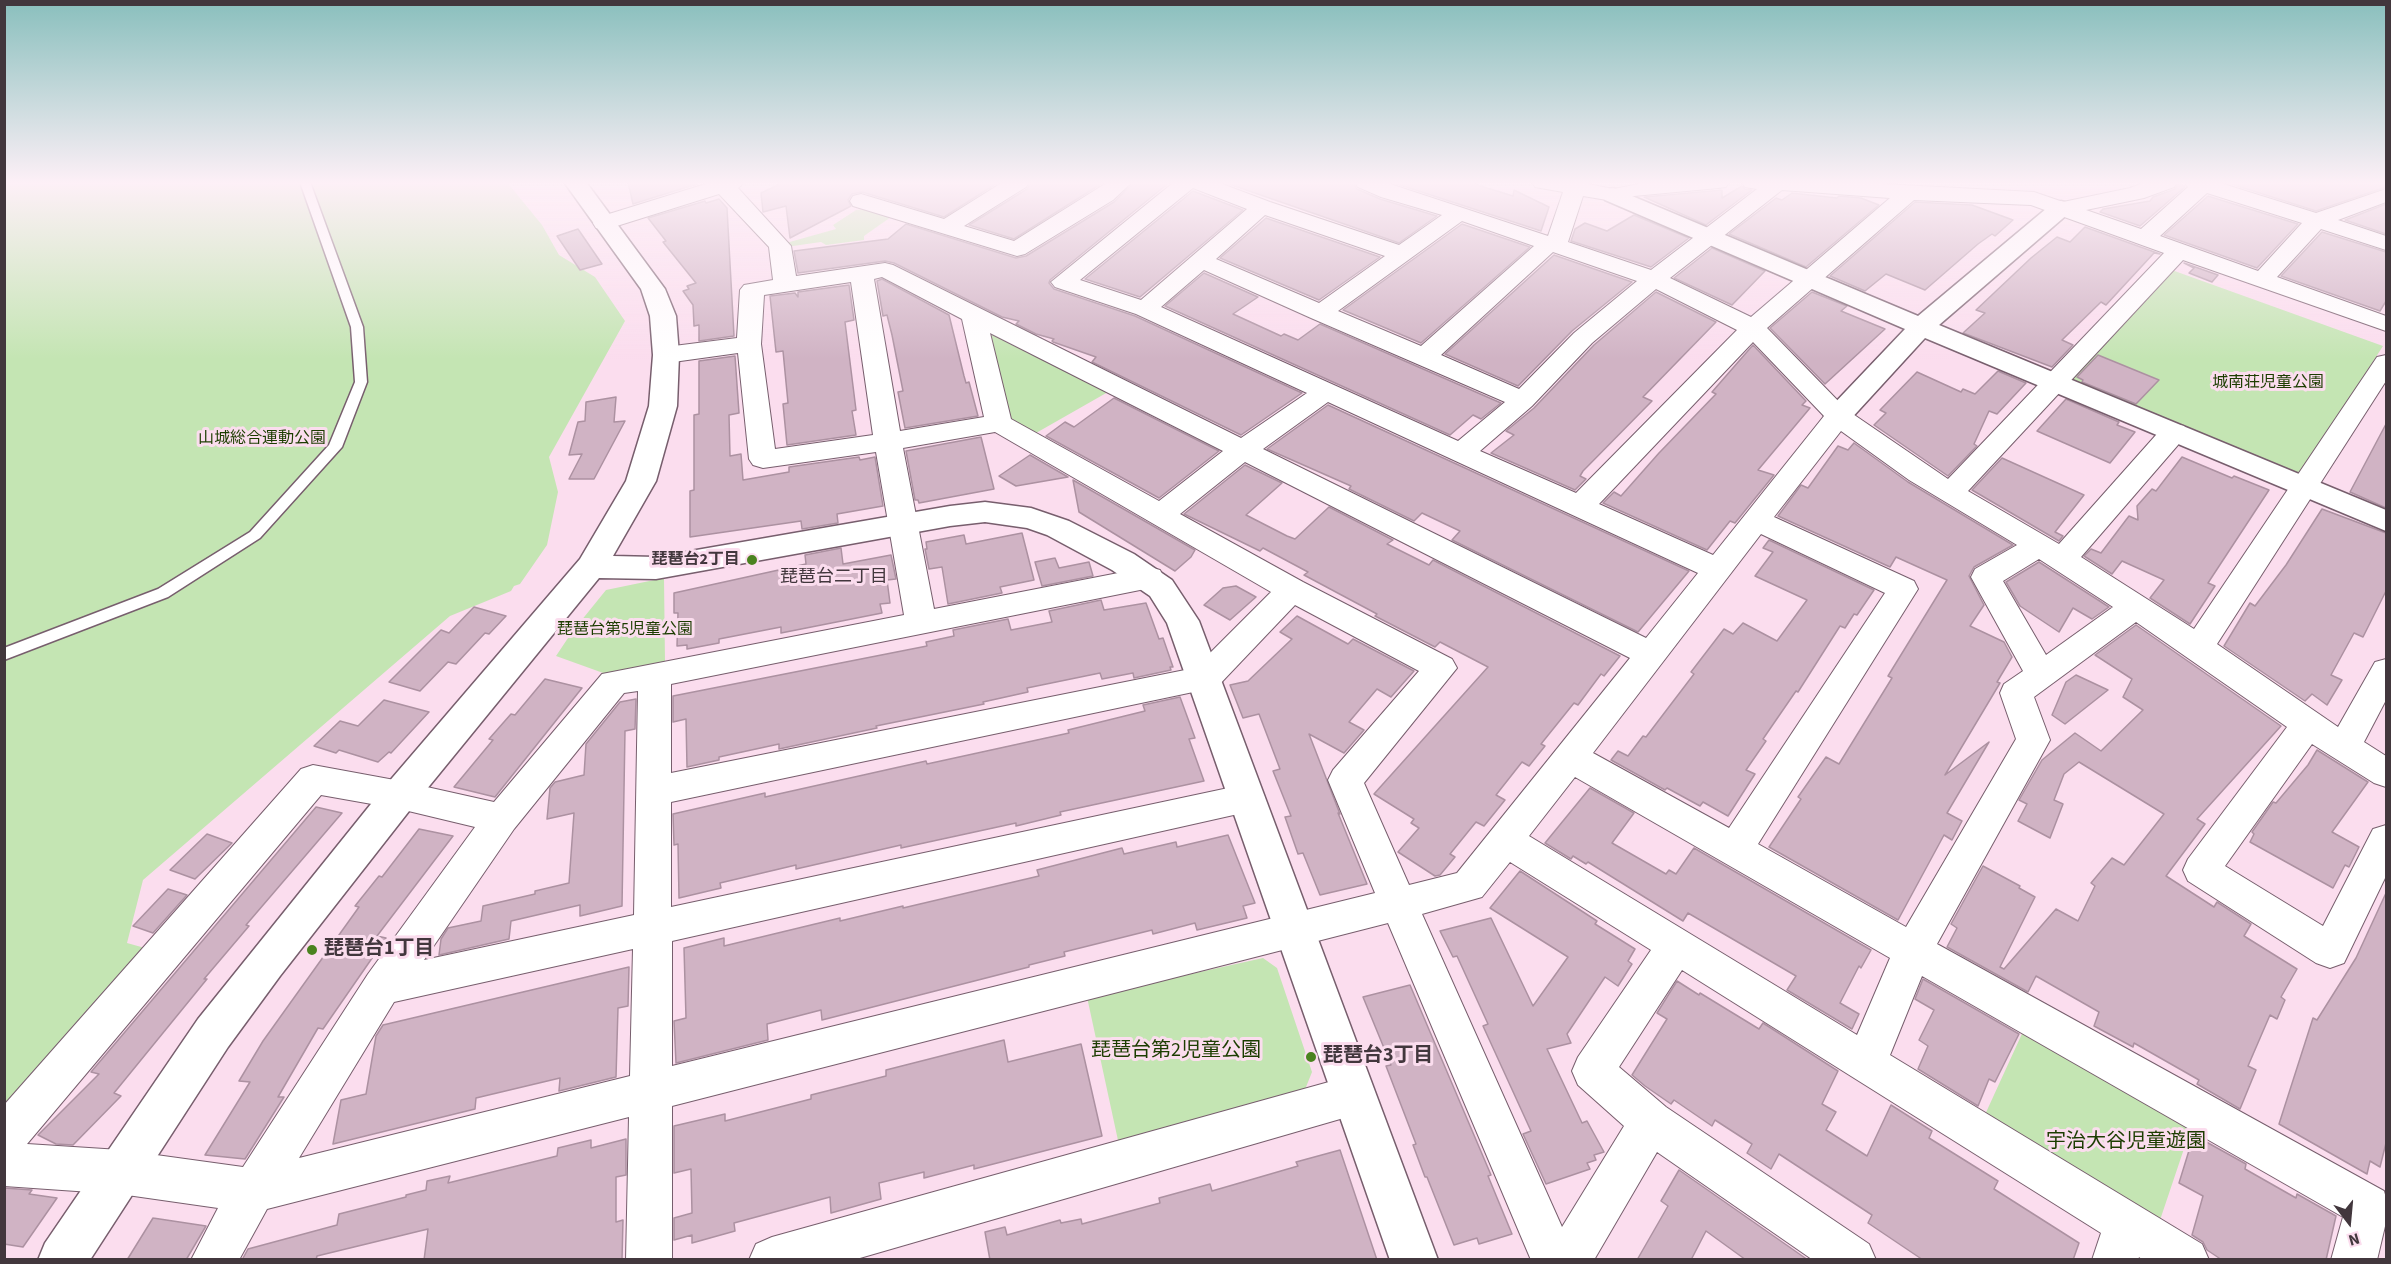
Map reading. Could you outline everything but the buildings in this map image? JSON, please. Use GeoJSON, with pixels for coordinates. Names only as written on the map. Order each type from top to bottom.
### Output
{"type":"FeatureCollection","features":[{"type":"Feature","properties":{"kind":"street"},"geometry":{"type":"LineString","coordinates":[[62,1260],[213,1034],[246,989],[400,795],[591,567],[641,481],[663,406],[666,355],[663,316],[653,289],[617,241]]}},
{"type":"Feature","properties":{"kind":"street"},"geometry":{"type":"LineString","coordinates":[[776,241],[780,246],[784,285]]}},
{"type":"Feature","properties":{"kind":"street"},"geometry":{"type":"LineString","coordinates":[[992,241],[1017,249],[1030,241]]}},
{"type":"Feature","properties":{"kind":"street"},"geometry":{"type":"LineString","coordinates":[[1114,241],[1063,282],[1145,309],[1717,569]]}},
{"type":"Feature","properties":{"kind":"street"},"geometry":{"type":"LineString","coordinates":[[1145,309],[1222,241]]}},
{"type":"Feature","properties":{"kind":"street"},"geometry":{"type":"LineString","coordinates":[[1363,241],[1402,254]]}},
{"type":"Feature","properties":{"kind":"street"},"geometry":{"type":"LineString","coordinates":[[1320,312],[1420,241]]}},
{"type":"Feature","properties":{"kind":"street"},"geometry":{"type":"LineString","coordinates":[[1541,241],[1654,279],[1753,328],[1838,416],[1918,474],[2051,552],[2199,647],[2308,724],[2386,772]]}},
{"type":"Feature","properties":{"kind":"street"},"geometry":{"type":"LineString","coordinates":[[1424,357],[1553,245],[1555,241]]}},
{"type":"Feature","properties":{"kind":"street"},"geometry":{"type":"LineString","coordinates":[[1462,452],[1523,399],[1583,338],[1654,279],[1705,241]]}},
{"type":"Feature","properties":{"kind":"street"},"geometry":{"type":"LineString","coordinates":[[1716,241],[2386,521]]}},
{"type":"Feature","properties":{"kind":"street"},"geometry":{"type":"LineString","coordinates":[[1580,506],[1753,328],[1854,241]]}},
{"type":"Feature","properties":{"kind":"street"},"geometry":{"type":"LineString","coordinates":[[4,1164],[120,1172],[253,1191],[1469,886],[1838,416],[1922,326],[2025,241]]}},
{"type":"Feature","properties":{"kind":"street"},"geometry":{"type":"LineString","coordinates":[[2154,241],[2386,324]]}},
{"type":"Feature","properties":{"kind":"street"},"geometry":{"type":"LineString","coordinates":[[2262,280],[2298,241]]}},
{"type":"Feature","properties":{"kind":"street"},"geometry":{"type":"LineString","coordinates":[[1951,492],[2180,250]]}},
{"type":"Feature","properties":{"kind":"street"},"geometry":{"type":"LineString","coordinates":[[1200,260],[1523,399]]}},
{"type":"Feature","properties":{"kind":"street"},"geometry":{"type":"LineString","coordinates":[[1554,1260],[1401,903],[1345,780],[1442,668],[1292,590],[999,423],[888,442],[763,459],[749,344],[752,290],[885,270],[1651,654]]}},
{"type":"Feature","properties":{"kind":"street"},"geometry":{"type":"LineString","coordinates":[[861,273],[888,442],[905,525],[921,623]]}},
{"type":"Feature","properties":{"kind":"street"},"geometry":{"type":"LineString","coordinates":[[973,315],[999,423]]}},
{"type":"Feature","properties":{"kind":"street"},"geometry":{"type":"LineString","coordinates":[[666,355],[749,344]]}},
{"type":"Feature","properties":{"kind":"street"},"geometry":{"type":"LineString","coordinates":[[2199,647],[2386,362]]}},
{"type":"Feature","properties":{"kind":"street"},"geometry":{"type":"LineString","coordinates":[[1160,515],[1244,449],[1327,391]]}},
{"type":"Feature","properties":{"kind":"street"},"geometry":{"type":"LineString","coordinates":[[2041,675],[1986,577],[2051,552],[2174,432]]}},
{"type":"Feature","properties":{"kind":"street"},"geometry":{"type":"LineString","coordinates":[[591,567],[656,568],[985,512],[1031,518],[1078,537],[1149,578],[1161,588],[1183,621],[1414,1260]]}},
{"type":"Feature","properties":{"kind":"street"},"geometry":{"type":"LineString","coordinates":[[1735,849],[1903,589],[1756,520]]}},
{"type":"Feature","properties":{"kind":"street"},"geometry":{"type":"LineString","coordinates":[[214,1260],[253,1191],[382,987],[501,819],[614,683],[1149,578]]}},
{"type":"Feature","properties":{"kind":"street"},"geometry":{"type":"LineString","coordinates":[[654,791],[1204,678],[1292,590]]}},
{"type":"Feature","properties":{"kind":"street"},"geometry":{"type":"LineString","coordinates":[[1866,1063],[1913,950],[2033,740],[2016,693],[2134,607]]}},
{"type":"Feature","properties":{"kind":"street"},"geometry":{"type":"LineString","coordinates":[[2344,747],[2386,671]]}},
{"type":"Feature","properties":{"kind":"street"},"geometry":{"type":"LineString","coordinates":[[649,1260],[655,676]]}},
{"type":"Feature","properties":{"kind":"street"},"geometry":{"type":"LineString","coordinates":[[2308,724],[2201,870],[2330,951],[2386,840]]}},
{"type":"Feature","properties":{"kind":"street"},"geometry":{"type":"LineString","coordinates":[[1570,756],[2368,1207],[2354,1260]]}},
{"type":"Feature","properties":{"kind":"street"},"geometry":{"type":"LineString","coordinates":[[4,1138],[313,778],[400,795],[501,819]]}},
{"type":"Feature","properties":{"kind":"street"},"geometry":{"type":"LineString","coordinates":[[382,987],[1247,798]]}},
{"type":"Feature","properties":{"kind":"street"},"geometry":{"type":"LineString","coordinates":[[1505,840],[1866,1063],[2121,1241],[2186,1260]]}},
{"type":"Feature","properties":{"kind":"street"},"geometry":{"type":"LineString","coordinates":[[1676,946],[1593,1071],[1651,1122],[1847,1258]]}},
{"type":"Feature","properties":{"kind":"street"},"geometry":{"type":"LineString","coordinates":[[772,1260],[1354,1095]]}},
{"type":"Feature","properties":{"kind":"street"},"geometry":{"type":"LineString","coordinates":[[1568,1260],[1651,1122]]}},
{"type":"Feature","properties":{"kind":"lane"},"geometry":{"type":"LineString","coordinates":[[4,654],[163,593],[255,536],[335,447],[361,382],[357,327],[326,241]]}},
{"type":"Feature","properties":{"kind":"green space","name":"山城総合運動公園"},"geometry":{"type":"Polygon","coordinates":[[[5,241],[551,241],[559,255],[595,277],[625,321],[549,457],[558,492],[547,545],[520,584],[514,586],[511,591],[450,616],[143,880],[127,943],[152,950],[5,1119],[5,241]]]}},
{"type":"Feature","properties":{"kind":"green space"},"geometry":{"type":"Polygon","coordinates":[[[793,241],[857,241],[826,245],[821,242],[786,247],[786,243],[793,241]]]}},
{"type":"Feature","properties":{"kind":"green space","name":"城南荘児童公園"},"geometry":{"type":"Polygon","coordinates":[[[2169,269],[2383,346],[2300,475],[2070,379],[2169,269]]]}},
{"type":"Feature","properties":{"kind":"green space"},"geometry":{"type":"Polygon","coordinates":[[[991,333],[1108,392],[1029,437],[1004,423],[982,337],[991,333]]]}},
{"type":"Feature","properties":{"kind":"green space","name":"琵琶台第5児童公園"},"geometry":{"type":"Polygon","coordinates":[[[664,578],[665,662],[606,674],[556,656],[606,590],[664,578]]]}},
{"type":"Feature","properties":{"kind":"green space","name":"琵琶台第2児童公園"},"geometry":{"type":"Polygon","coordinates":[[[1263,958],[1277,968],[1312,1072],[1304,1092],[1119,1145],[1087,997],[1263,958]]]}},
{"type":"Feature","properties":{"kind":"green space","name":"宇治大谷児童遊園"},"geometry":{"type":"Polygon","coordinates":[[[2026,1025],[2194,1119],[2158,1226],[1983,1119],[2026,1025]]]}},
{"type":"Feature","properties":{"kind":"place","name":"琵琶台2丁目"},"geometry":{"type":"Point","coordinates":[752,560]}},
{"type":"Feature","properties":{"kind":"place","name":"琵琶台1丁目"},"geometry":{"type":"Point","coordinates":[312,950]}},
{"type":"Feature","properties":{"kind":"place","name":"琵琶台3丁目"},"geometry":{"type":"Point","coordinates":[1311,1057]}},
{"type":"Feature","properties":{"kind":"district","name":"琵琶台二丁目"},"geometry":{"type":"Point","coordinates":[834,578]}}]}
